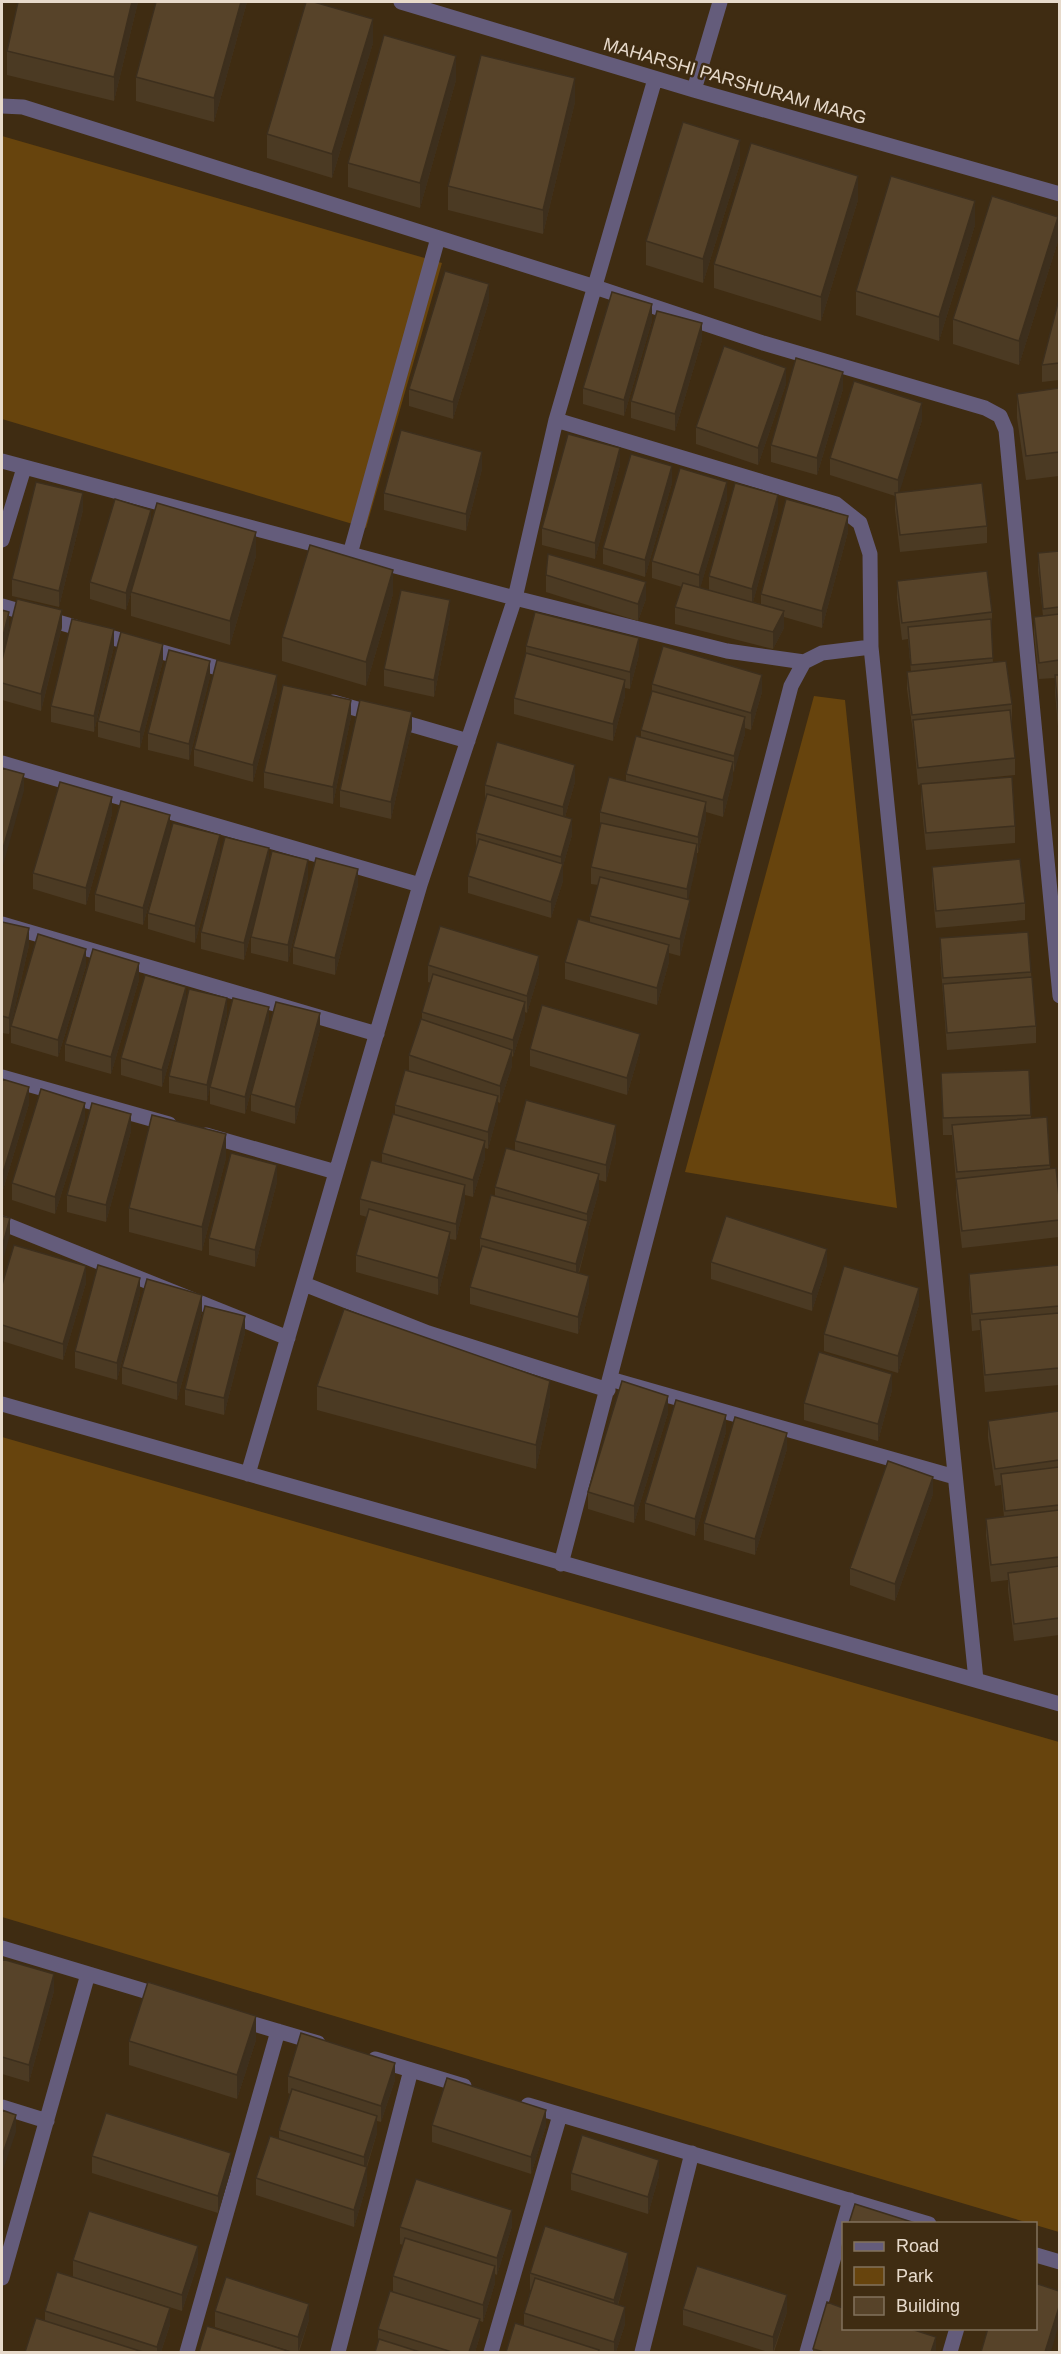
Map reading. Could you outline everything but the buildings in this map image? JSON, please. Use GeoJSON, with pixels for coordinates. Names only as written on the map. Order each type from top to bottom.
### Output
{"type":"FeatureCollection","features":[{"type":"Feature","properties":{"kind":"street","name":"MAHARSHI PARSHURAM MARG"},"geometry":{"type":"LineString","coordinates":[[401,2],[656,79],[1059,194]]}},
{"type":"Feature","properties":{"kind":"street"},"geometry":{"type":"LineString","coordinates":[[694,90],[720,2]]}},
{"type":"Feature","properties":{"kind":"street"},"geometry":{"type":"LineString","coordinates":[[248,1474],[420,885],[515,598],[556,420],[656,79]]}},
{"type":"Feature","properties":{"kind":"street"},"geometry":{"type":"LineString","coordinates":[[2,106],[23,107],[595,287],[763,343],[985,408],[1000,416],[1006,430],[1059,996]]}},
{"type":"Feature","properties":{"kind":"street"},"geometry":{"type":"LineString","coordinates":[[350,554],[438,238]]}},
{"type":"Feature","properties":{"kind":"street"},"geometry":{"type":"LineString","coordinates":[[556,420],[836,504],[860,523],[870,554],[871,646],[975,1680]]}},
{"type":"Feature","properties":{"kind":"street"},"geometry":{"type":"LineString","coordinates":[[2,461],[515,598],[727,651],[804,662]]}},
{"type":"Feature","properties":{"kind":"street"},"geometry":{"type":"LineString","coordinates":[[2,540],[24,468]]}},
{"type":"Feature","properties":{"kind":"street"},"geometry":{"type":"LineString","coordinates":[[2,606],[252,678]]}},
{"type":"Feature","properties":{"kind":"street"},"geometry":{"type":"LineString","coordinates":[[561,1564],[610,1384],[790,686],[804,662],[822,653],[871,646]]}},
{"type":"Feature","properties":{"kind":"street"},"geometry":{"type":"LineString","coordinates":[[320,698],[468,741]]}},
{"type":"Feature","properties":{"kind":"street"},"geometry":{"type":"LineString","coordinates":[[2,763],[420,885]]}},
{"type":"Feature","properties":{"kind":"street"},"geometry":{"type":"LineString","coordinates":[[2,924],[377,1034]]}},
{"type":"Feature","properties":{"kind":"street"},"geometry":{"type":"LineString","coordinates":[[2,1077],[336,1172]]}},
{"type":"Feature","properties":{"kind":"street"},"geometry":{"type":"LineString","coordinates":[[2,1222],[288,1338]]}},
{"type":"Feature","properties":{"kind":"street"},"geometry":{"type":"LineString","coordinates":[[304,1284],[428,1333],[955,1477]]}},
{"type":"Feature","properties":{"kind":"street"},"geometry":{"type":"LineString","coordinates":[[2,1404],[1059,1704]]}},
{"type":"Feature","properties":{"kind":"street"},"geometry":{"type":"LineString","coordinates":[[2,1948],[177,2001]]}},
{"type":"Feature","properties":{"kind":"street"},"geometry":{"type":"LineString","coordinates":[[2,2278],[5,2249],[47,2121],[88,1974]]}},
{"type":"Feature","properties":{"kind":"street"},"geometry":{"type":"LineString","coordinates":[[222,2014],[334,2047]]}},
{"type":"Feature","properties":{"kind":"street"},"geometry":{"type":"LineString","coordinates":[[187,2352],[278,2031]]}},
{"type":"Feature","properties":{"kind":"street"},"geometry":{"type":"LineString","coordinates":[[356,2054],[480,2091]]}},
{"type":"Feature","properties":{"kind":"street"},"geometry":{"type":"LineString","coordinates":[[338,2352],[411,2070]]}},
{"type":"Feature","properties":{"kind":"street"},"geometry":{"type":"LineString","coordinates":[[514,2101],[926,2222]]}},
{"type":"Feature","properties":{"kind":"street"},"geometry":{"type":"LineString","coordinates":[[2,2107],[47,2121]]}},
{"type":"Feature","properties":{"kind":"street"},"geometry":{"type":"LineString","coordinates":[[491,2352],[560,2115]]}},
{"type":"Feature","properties":{"kind":"street"},"geometry":{"type":"LineString","coordinates":[[642,2352],[692,2153]]}},
{"type":"Feature","properties":{"kind":"street"},"geometry":{"type":"LineString","coordinates":[[844,2222],[850,2200]]}},
{"type":"Feature","properties":{"kind":"street"},"geometry":{"type":"LineString","coordinates":[[807,2352],[842,2228]]}},
{"type":"Feature","properties":{"kind":"street"},"geometry":{"type":"LineString","coordinates":[[1037,2256],[1059,2262]]}},
{"type":"Feature","properties":{"kind":"street"},"geometry":{"type":"LineString","coordinates":[[950,2352],[956,2330]]}},
{"type":"Feature","properties":{"kind":"green space"},"geometry":{"type":"Polygon","coordinates":[[[2,136],[442,263],[366,528],[2,419],[2,136]]]}},
{"type":"Feature","properties":{"kind":"green space"},"geometry":{"type":"Polygon","coordinates":[[[814,696],[845,700],[897,1208],[685,1172],[814,696]]]}},
{"type":"Feature","properties":{"kind":"green space"},"geometry":{"type":"Polygon","coordinates":[[[2,1437],[1059,1742],[1059,2232],[1037,2225],[1037,2222],[1025,2222],[2,1917],[2,1437]]]}}]}
